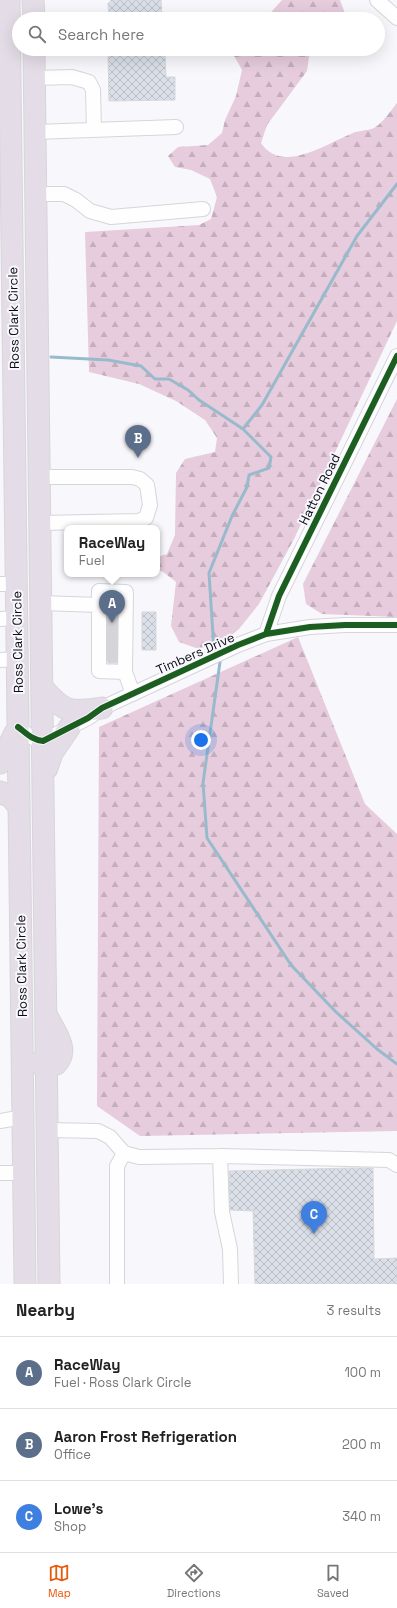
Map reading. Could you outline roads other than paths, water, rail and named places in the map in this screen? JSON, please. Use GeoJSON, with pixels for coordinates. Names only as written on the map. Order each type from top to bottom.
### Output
{"type":"FeatureCollection","features":[{"type":"Feature","properties":{"kind":"highway","name":"Ross Clark Circle"},"geometry":{"type":"LineString","coordinates":[[9,0],[10,79],[6,253],[13,302],[8,618],[9,660],[18,727],[6,765],[20,807],[25,1284]]}},
{"type":"Feature","properties":{"kind":"highway"},"geometry":{"type":"LineString","coordinates":[[33,0],[34,12]]}},
{"type":"Feature","properties":{"kind":"highway","name":"Ross Clark Circle"},"geometry":{"type":"LineString","coordinates":[[34,56],[49,1284]]}},
{"type":"Feature","properties":{"kind":"highway"},"geometry":{"type":"LineString","coordinates":[[10,79],[34,78]]}},
{"type":"Feature","properties":{"kind":"highway"},"geometry":{"type":"LineString","coordinates":[[6,253],[22,254],[37,271]]}},
{"type":"Feature","properties":{"kind":"highway"},"geometry":{"type":"LineString","coordinates":[[0,282],[13,302]]}},
{"type":"Feature","properties":{"kind":"highway"},"geometry":{"type":"LineString","coordinates":[[42,687],[55,702],[70,710],[78,712],[102,708]]}},
{"type":"Feature","properties":{"kind":"highway"},"geometry":{"type":"LineString","coordinates":[[43,778],[52,753],[69,728]]}},
{"type":"Feature","properties":{"kind":"highway"},"geometry":{"type":"LineString","coordinates":[[0,792],[10,797],[20,807]]}},
{"type":"Feature","properties":{"kind":"highway"},"geometry":{"type":"LineString","coordinates":[[22,1047],[28,1056],[37,1063],[47,1066]]}},
{"type":"Feature","properties":{"kind":"highway"},"geometry":{"type":"LineString","coordinates":[[23,1124],[48,1130]]}},
{"type":"Feature","properties":{"kind":"street"},"geometry":{"type":"LineString","coordinates":[[377,0],[397,18]]}},
{"type":"Feature","properties":{"kind":"street"},"geometry":{"type":"LineString","coordinates":[[34,78],[72,77],[89,82],[93,90],[94,130]]}},
{"type":"Feature","properties":{"kind":"street"},"geometry":{"type":"LineString","coordinates":[[35,132],[176,127]]}},
{"type":"Feature","properties":{"kind":"street"},"geometry":{"type":"LineString","coordinates":[[36,194],[64,194],[76,200],[90,211],[112,217],[203,209]]}},
{"type":"Feature","properties":{"kind":"street","name":"Hatton Road"},"geometry":{"type":"LineString","coordinates":[[266,634],[279,596],[397,356]]}},
{"type":"Feature","properties":{"kind":"street"},"geometry":{"type":"LineString","coordinates":[[39,477],[112,477],[140,479],[147,485],[150,505],[146,518],[138,521],[40,523]]}},
{"type":"Feature","properties":{"kind":"street"},"geometry":{"type":"LineString","coordinates":[[41,603],[112,630]]}},
{"type":"Feature","properties":{"kind":"street","name":"Timbers Drive"},"geometry":{"type":"LineString","coordinates":[[43,741],[88,718],[102,708],[238,645],[266,634],[310,627],[397,625]]}},
{"type":"Feature","properties":{"kind":"street"},"geometry":{"type":"LineString","coordinates":[[112,630],[99,671],[124,672]]}},
{"type":"Feature","properties":{"kind":"street"},"geometry":{"type":"LineString","coordinates":[[112,630],[124,672],[133,694]]}},
{"type":"Feature","properties":{"kind":"street"},"geometry":{"type":"LineString","coordinates":[[18,727],[30,737],[43,741]]}},
{"type":"Feature","properties":{"kind":"street"},"geometry":{"type":"LineString","coordinates":[[6,765],[31,764],[43,778]]}},
{"type":"Feature","properties":{"kind":"street"},"geometry":{"type":"LineString","coordinates":[[0,1121],[23,1124]]}},
{"type":"Feature","properties":{"kind":"street"},"geometry":{"type":"LineString","coordinates":[[48,1130],[98,1130],[110,1137],[124,1153],[139,1157],[220,1156],[389,1160],[397,1165]]}},
{"type":"Feature","properties":{"kind":"street"},"geometry":{"type":"LineString","coordinates":[[117,1284],[117,1166],[124,1153]]}},
{"type":"Feature","properties":{"kind":"street"},"geometry":{"type":"LineString","coordinates":[[220,1156],[222,1212],[230,1249],[231,1284]]}},
{"type":"Feature","properties":{"kind":"street"},"geometry":{"type":"LineString","coordinates":[[0,1173],[24,1173]]}},
{"type":"Feature","properties":{"kind":"waterway"},"geometry":{"type":"LineString","coordinates":[[243,429],[262,405],[357,236],[397,184]]}},
{"type":"Feature","properties":{"kind":"waterway"},"geometry":{"type":"LineString","coordinates":[[51,357],[108,360],[141,366],[155,379],[169,379],[188,390],[199,400],[243,429],[271,457],[269,468],[249,475],[247,487],[232,516],[209,573],[214,651]]}},
{"type":"Feature","properties":{"kind":"waterway"},"geometry":{"type":"LineString","coordinates":[[220,662],[203,783],[207,838],[291,965],[336,1012],[377,1049],[397,1064]]}},
{"type":"Feature","properties":{"kind":"tunnel"},"geometry":{"type":"LineString","coordinates":[[105,605],[118,605]]}},
{"type":"Feature","properties":{"kind":"tunnel"},"geometry":{"type":"LineString","coordinates":[[105,618],[119,618]]}},
{"type":"Feature","properties":{"kind":"tunnel"},"geometry":{"type":"LineString","coordinates":[[105,629],[119,629]]}},
{"type":"Feature","properties":{"kind":"tunnel"},"geometry":{"type":"LineString","coordinates":[[106,642],[119,642]]}},
{"type":"Feature","properties":{"kind":"tunnel"},"geometry":{"type":"LineString","coordinates":[[106,654],[119,655]]}},
{"type":"Feature","properties":{"kind":"place","name":"Aaron Frost Refrigeration"},"geometry":{"type":"Point","coordinates":[138,458]}},
{"type":"Feature","properties":{"kind":"place","name":"RaceWay"},"geometry":{"type":"Point","coordinates":[112,623]}},
{"type":"Feature","properties":{"kind":"place","name":"Lowe's"},"geometry":{"type":"Point","coordinates":[314,1234]}}]}
